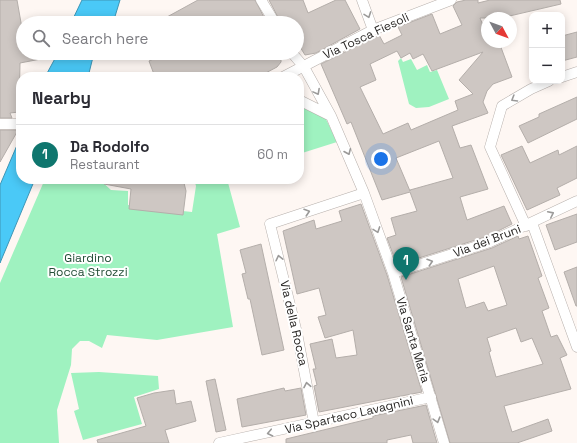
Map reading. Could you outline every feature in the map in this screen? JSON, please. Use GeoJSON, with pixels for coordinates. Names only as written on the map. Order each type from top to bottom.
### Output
{"type":"FeatureCollection","features":[{"type":"Feature","properties":{"kind":"street"},"geometry":{"type":"LineString","coordinates":[[261,0],[271,16]]}},
{"type":"Feature","properties":{"kind":"street"},"geometry":{"type":"LineString","coordinates":[[362,0],[373,30]]}},
{"type":"Feature","properties":{"kind":"street","name":"Via Tosca Fiesoli"},"geometry":{"type":"LineString","coordinates":[[293,72],[373,30],[451,0]]}},
{"type":"Feature","properties":{"kind":"street","name":"Via Santa Maria"},"geometry":{"type":"LineString","coordinates":[[298,60],[304,66],[331,116],[364,193],[393,273],[444,443]]}},
{"type":"Feature","properties":{"kind":"street"},"geometry":{"type":"LineString","coordinates":[[301,72],[304,66]]}},
{"type":"Feature","properties":{"kind":"street"},"geometry":{"type":"LineString","coordinates":[[565,75],[577,72]]}},
{"type":"Feature","properties":{"kind":"street"},"geometry":{"type":"LineString","coordinates":[[542,84],[502,106],[490,147],[529,225],[577,347]]}},
{"type":"Feature","properties":{"kind":"street"},"geometry":{"type":"LineString","coordinates":[[304,102],[331,116]]}},
{"type":"Feature","properties":{"kind":"street"},"geometry":{"type":"LineString","coordinates":[[0,124],[16,123]]}},
{"type":"Feature","properties":{"kind":"street","name":"Via della Rocca"},"geometry":{"type":"LineString","coordinates":[[314,423],[296,333],[270,224],[364,193]]}},
{"type":"Feature","properties":{"kind":"street","name":"Via dei Bruni"},"geometry":{"type":"LineString","coordinates":[[393,273],[490,242],[529,225],[577,201]]}},
{"type":"Feature","properties":{"kind":"street","name":"Via Spartaco Lavagnini"},"geometry":{"type":"LineString","coordinates":[[219,443],[431,397]]}},
{"type":"Feature","properties":{"kind":"green space"},"geometry":{"type":"Polygon","coordinates":[[[401,58],[403,62],[411,59],[417,70],[427,65],[430,72],[437,70],[449,99],[429,107],[416,108],[409,104],[398,61],[401,58]]]}},
{"type":"Feature","properties":{"kind":"green space"},"geometry":{"type":"Polygon","coordinates":[[[304,106],[326,119],[337,142],[304,152],[304,106]]]}},
{"type":"Feature","properties":{"kind":"green space","name":"Giardino Rocca Strozzi"},"geometry":{"type":"Polygon","coordinates":[[[43,184],[104,184],[111,190],[128,191],[128,205],[192,212],[195,184],[228,184],[240,227],[217,234],[233,327],[157,340],[107,335],[102,348],[89,341],[80,341],[72,349],[71,365],[57,410],[59,443],[0,443],[0,283],[43,184]]]}},
{"type":"Feature","properties":{"kind":"green space"},"geometry":{"type":"Polygon","coordinates":[[[99,372],[158,376],[159,389],[134,397],[142,424],[83,440],[74,411],[79,409],[71,373],[99,372]]]}},
{"type":"Feature","properties":{"kind":"water"},"geometry":{"type":"Polygon","coordinates":[[[82,0],[120,0],[115,16],[74,16],[82,0]]]}},
{"type":"Feature","properties":{"kind":"water"},"geometry":{"type":"Polygon","coordinates":[[[54,60],[92,60],[89,72],[48,72],[54,60]]]}},
{"type":"Feature","properties":{"kind":"water"},"geometry":{"type":"Polygon","coordinates":[[[16,148],[16,184],[33,184],[0,263],[0,185],[16,148]]]}},
{"type":"Feature","properties":{"kind":"building"},"geometry":{"type":"Polygon","coordinates":[[[0,0],[17,0],[20,16],[16,16],[16,60],[36,60],[20,63],[20,72],[16,72],[16,112],[10,113],[12,118],[0,118],[0,0]]]}},
{"type":"Feature","properties":{"kind":"building"},"geometry":{"type":"Polygon","coordinates":[[[198,0],[255,0],[263,16],[169,16],[198,0]]]}},
{"type":"Feature","properties":{"kind":"building"},"geometry":{"type":"Polygon","coordinates":[[[269,0],[303,0],[308,13],[336,0],[345,0],[360,29],[316,53],[305,55],[304,16],[277,16],[269,0]]]}},
{"type":"Feature","properties":{"kind":"building"},"geometry":{"type":"Polygon","coordinates":[[[466,0],[478,0],[478,3],[490,0],[560,0],[561,4],[517,14],[517,12],[481,12],[481,48],[501,48],[512,77],[493,84],[487,91],[483,102],[488,113],[452,126],[460,148],[471,145],[488,189],[460,197],[467,220],[504,206],[512,224],[488,236],[397,265],[387,238],[396,235],[391,218],[417,211],[410,192],[382,200],[351,122],[347,124],[321,64],[379,35],[384,44],[402,35],[398,27],[432,14],[440,34],[462,25],[453,6],[457,2],[466,0]],[[397,51],[370,64],[376,80],[360,87],[383,134],[408,123],[411,130],[458,110],[455,101],[473,94],[459,80],[483,52],[432,71],[423,54],[413,59],[410,53],[401,58],[397,51]],[[439,141],[396,158],[410,191],[453,178],[439,141]]]}},
{"type":"Feature","properties":{"kind":"building"},"geometry":{"type":"Polygon","coordinates":[[[577,32],[577,57],[565,60],[565,48],[565,35],[577,32]]]}},
{"type":"Feature","properties":{"kind":"building"},"geometry":{"type":"Polygon","coordinates":[[[281,60],[281,62],[277,67],[268,72],[153,72],[149,61],[281,60]]]}},
{"type":"Feature","properties":{"kind":"building"},"geometry":{"type":"Polygon","coordinates":[[[577,97],[577,119],[528,143],[519,126],[539,117],[539,114],[577,97]]]}},
{"type":"Feature","properties":{"kind":"building"},"geometry":{"type":"Polygon","coordinates":[[[0,130],[16,130],[16,134],[0,162],[0,130]]]}},
{"type":"Feature","properties":{"kind":"building"},"geometry":{"type":"Polygon","coordinates":[[[522,146],[530,163],[558,150],[559,155],[577,146],[577,178],[557,188],[560,195],[527,210],[501,155],[522,146]]]}},
{"type":"Feature","properties":{"kind":"building"},"geometry":{"type":"Polygon","coordinates":[[[104,184],[184,184],[186,191],[183,215],[129,209],[131,189],[104,184]]]}},
{"type":"Feature","properties":{"kind":"building"},"geometry":{"type":"Polygon","coordinates":[[[361,204],[387,275],[422,392],[319,412],[314,386],[317,385],[313,369],[316,369],[310,344],[332,339],[336,358],[357,355],[353,330],[325,338],[318,317],[326,315],[319,288],[297,294],[283,231],[314,220],[316,229],[342,221],[339,211],[361,204]]]}},
{"type":"Feature","properties":{"kind":"building"},"geometry":{"type":"Polygon","coordinates":[[[577,214],[577,242],[555,250],[546,225],[577,214]]]}},
{"type":"Feature","properties":{"kind":"building"},"geometry":{"type":"Polygon","coordinates":[[[518,236],[519,239],[528,236],[542,276],[538,278],[549,308],[542,311],[551,337],[557,335],[567,355],[560,358],[571,389],[504,406],[512,432],[548,419],[552,431],[517,443],[450,443],[401,277],[492,248],[518,236]],[[494,266],[458,279],[466,308],[484,302],[488,311],[507,305],[494,266]],[[516,328],[487,338],[496,377],[543,364],[532,338],[521,342],[516,328]]]}},
{"type":"Feature","properties":{"kind":"building"},"geometry":{"type":"Polygon","coordinates":[[[261,244],[284,350],[262,355],[250,299],[248,299],[242,274],[246,273],[240,250],[261,244]]]}},
{"type":"Feature","properties":{"kind":"building"},"geometry":{"type":"Polygon","coordinates":[[[577,267],[577,306],[576,306],[564,272],[577,267]]]}},
{"type":"Feature","properties":{"kind":"building"},"geometry":{"type":"Polygon","coordinates":[[[215,379],[226,430],[216,432],[206,381],[215,379]]]}},
{"type":"Feature","properties":{"kind":"building"},"geometry":{"type":"Polygon","coordinates":[[[284,388],[285,391],[301,388],[306,415],[242,427],[237,399],[284,388]]]}},
{"type":"Feature","properties":{"kind":"building"},"geometry":{"type":"Polygon","coordinates":[[[174,390],[176,404],[191,401],[196,421],[165,430],[169,443],[98,443],[97,440],[146,426],[137,398],[154,393],[174,390]]]}},
{"type":"Feature","properties":{"kind":"building"},"geometry":{"type":"Polygon","coordinates":[[[426,405],[437,443],[413,443],[411,435],[387,440],[387,443],[286,443],[286,439],[373,418],[373,416],[426,405]]]}},
{"type":"Feature","properties":{"kind":"place","name":"Da Rodolfo"},"geometry":{"type":"Point","coordinates":[406,280]}}]}
